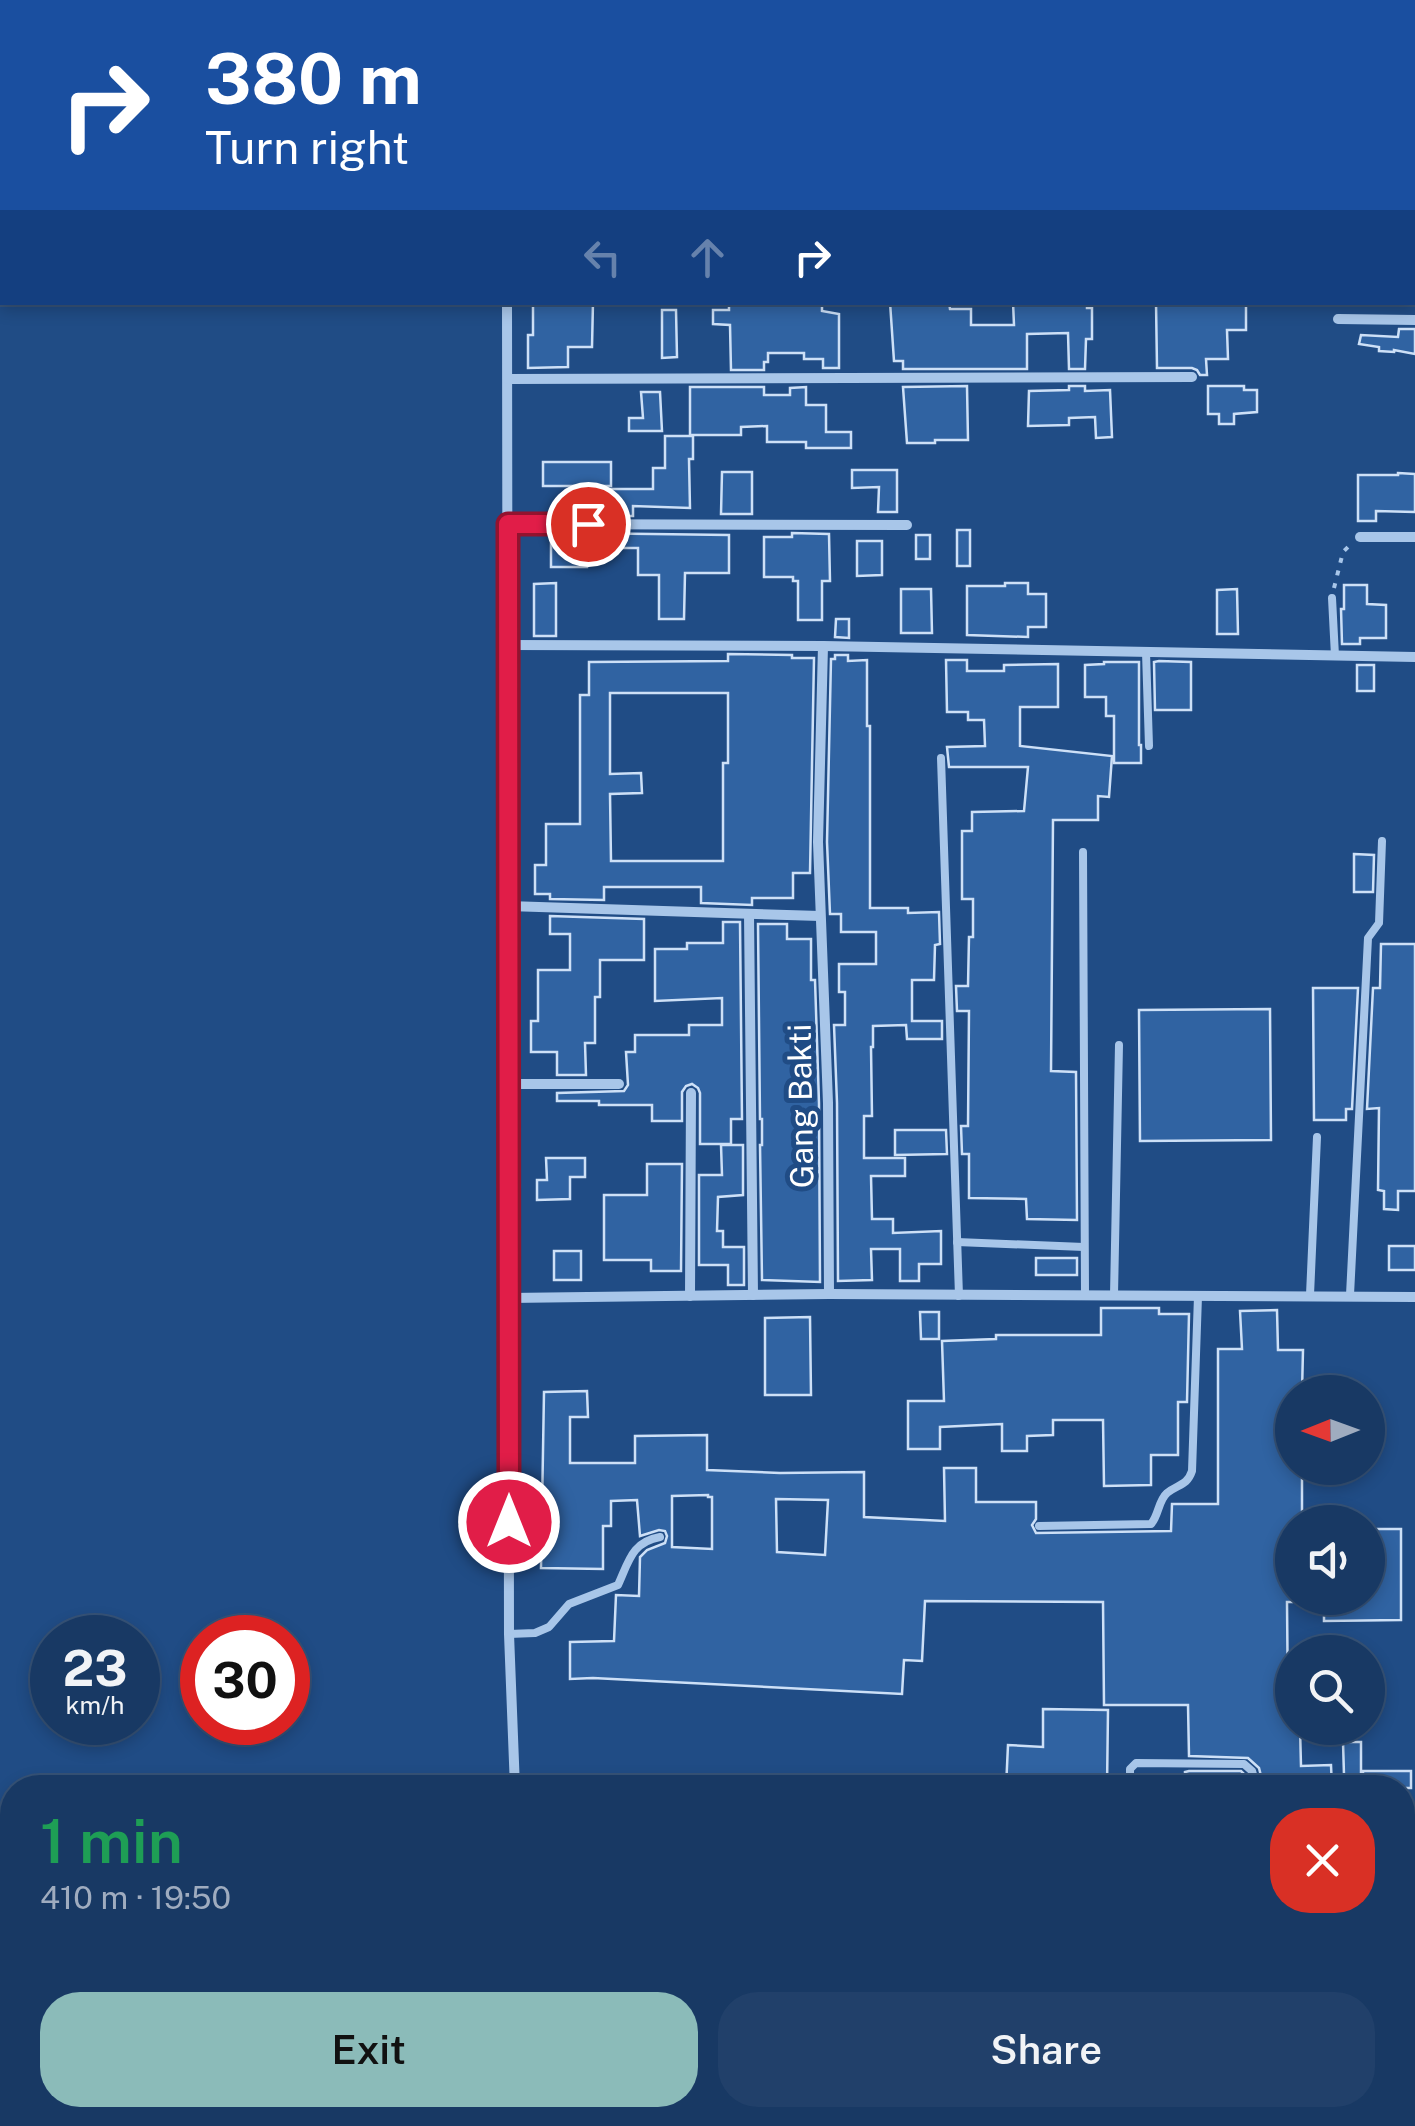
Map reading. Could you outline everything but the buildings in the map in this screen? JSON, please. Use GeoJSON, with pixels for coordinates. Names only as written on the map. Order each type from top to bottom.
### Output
{"type":"FeatureCollection","features":[{"type":"Feature","properties":{"kind":"street"},"geometry":{"type":"LineString","coordinates":[[507,305],[509,1634],[514,1775]]}},
{"type":"Feature","properties":{"kind":"street"},"geometry":{"type":"LineString","coordinates":[[1338,319],[1415,320]]}},
{"type":"Feature","properties":{"kind":"street"},"geometry":{"type":"LineString","coordinates":[[508,379],[1192,377]]}},
{"type":"Feature","properties":{"kind":"street"},"geometry":{"type":"LineString","coordinates":[[508,524],[908,525]]}},
{"type":"Feature","properties":{"kind":"street"},"geometry":{"type":"LineString","coordinates":[[1360,537],[1415,537]]}},
{"type":"Feature","properties":{"kind":"street"},"geometry":{"type":"LineString","coordinates":[[507,645],[823,646],[1415,657]]}},
{"type":"Feature","properties":{"kind":"street","name":"Gang Bakti"},"geometry":{"type":"LineString","coordinates":[[823,646],[818,842],[828,1103],[829,1294]]}},
{"type":"Feature","properties":{"kind":"street"},"geometry":{"type":"LineString","coordinates":[[508,906],[820,916]]}},
{"type":"Feature","properties":{"kind":"street"},"geometry":{"type":"LineString","coordinates":[[748,914],[754,1295]]}},
{"type":"Feature","properties":{"kind":"street"},"geometry":{"type":"LineString","coordinates":[[508,1084],[619,1084]]}},
{"type":"Feature","properties":{"kind":"street"},"geometry":{"type":"LineString","coordinates":[[690,1093],[690,1296]]}},
{"type":"Feature","properties":{"kind":"street"},"geometry":{"type":"LineString","coordinates":[[508,1298],[829,1294],[1415,1297]]}},
{"type":"Feature","properties":{"kind":"lane"},"geometry":{"type":"LineString","coordinates":[[1332,598],[1335,656]]}},
{"type":"Feature","properties":{"kind":"lane"},"geometry":{"type":"LineString","coordinates":[[1146,652],[1149,746]]}},
{"type":"Feature","properties":{"kind":"lane"},"geometry":{"type":"LineString","coordinates":[[941,758],[959,1296]]}},
{"type":"Feature","properties":{"kind":"lane"},"geometry":{"type":"LineString","coordinates":[[1350,1295],[1368,938],[1379,924],[1382,840]]}},
{"type":"Feature","properties":{"kind":"lane"},"geometry":{"type":"LineString","coordinates":[[1083,852],[1085,1295]]}},
{"type":"Feature","properties":{"kind":"lane"},"geometry":{"type":"LineString","coordinates":[[1114,1295],[1120,1045]]}},
{"type":"Feature","properties":{"kind":"lane"},"geometry":{"type":"LineString","coordinates":[[1310,1295],[1317,1136]]}},
{"type":"Feature","properties":{"kind":"lane"},"geometry":{"type":"LineString","coordinates":[[958,1242],[1084,1246]]}},
{"type":"Feature","properties":{"kind":"lane"},"geometry":{"type":"LineString","coordinates":[[1038,1526],[1151,1524],[1169,1491],[1189,1480],[1198,1296]]}},
{"type":"Feature","properties":{"kind":"lane"},"geometry":{"type":"LineString","coordinates":[[509,1634],[536,1634],[549,1628],[569,1604],[618,1585],[633,1549],[660,1536]]}},
{"type":"Feature","properties":{"kind":"lane"},"geometry":{"type":"LineString","coordinates":[[1130,1775],[1136,1763],[1244,1764],[1253,1775]]}},
{"type":"Feature","properties":{"kind":"path"},"geometry":{"type":"LineString","coordinates":[[1332,598],[1342,552],[1360,537]]}},
{"type":"Feature","properties":{"kind":"route"},"geometry":{"type":"LineString","coordinates":[[509,1522],[508,524],[588,524]]}}]}
